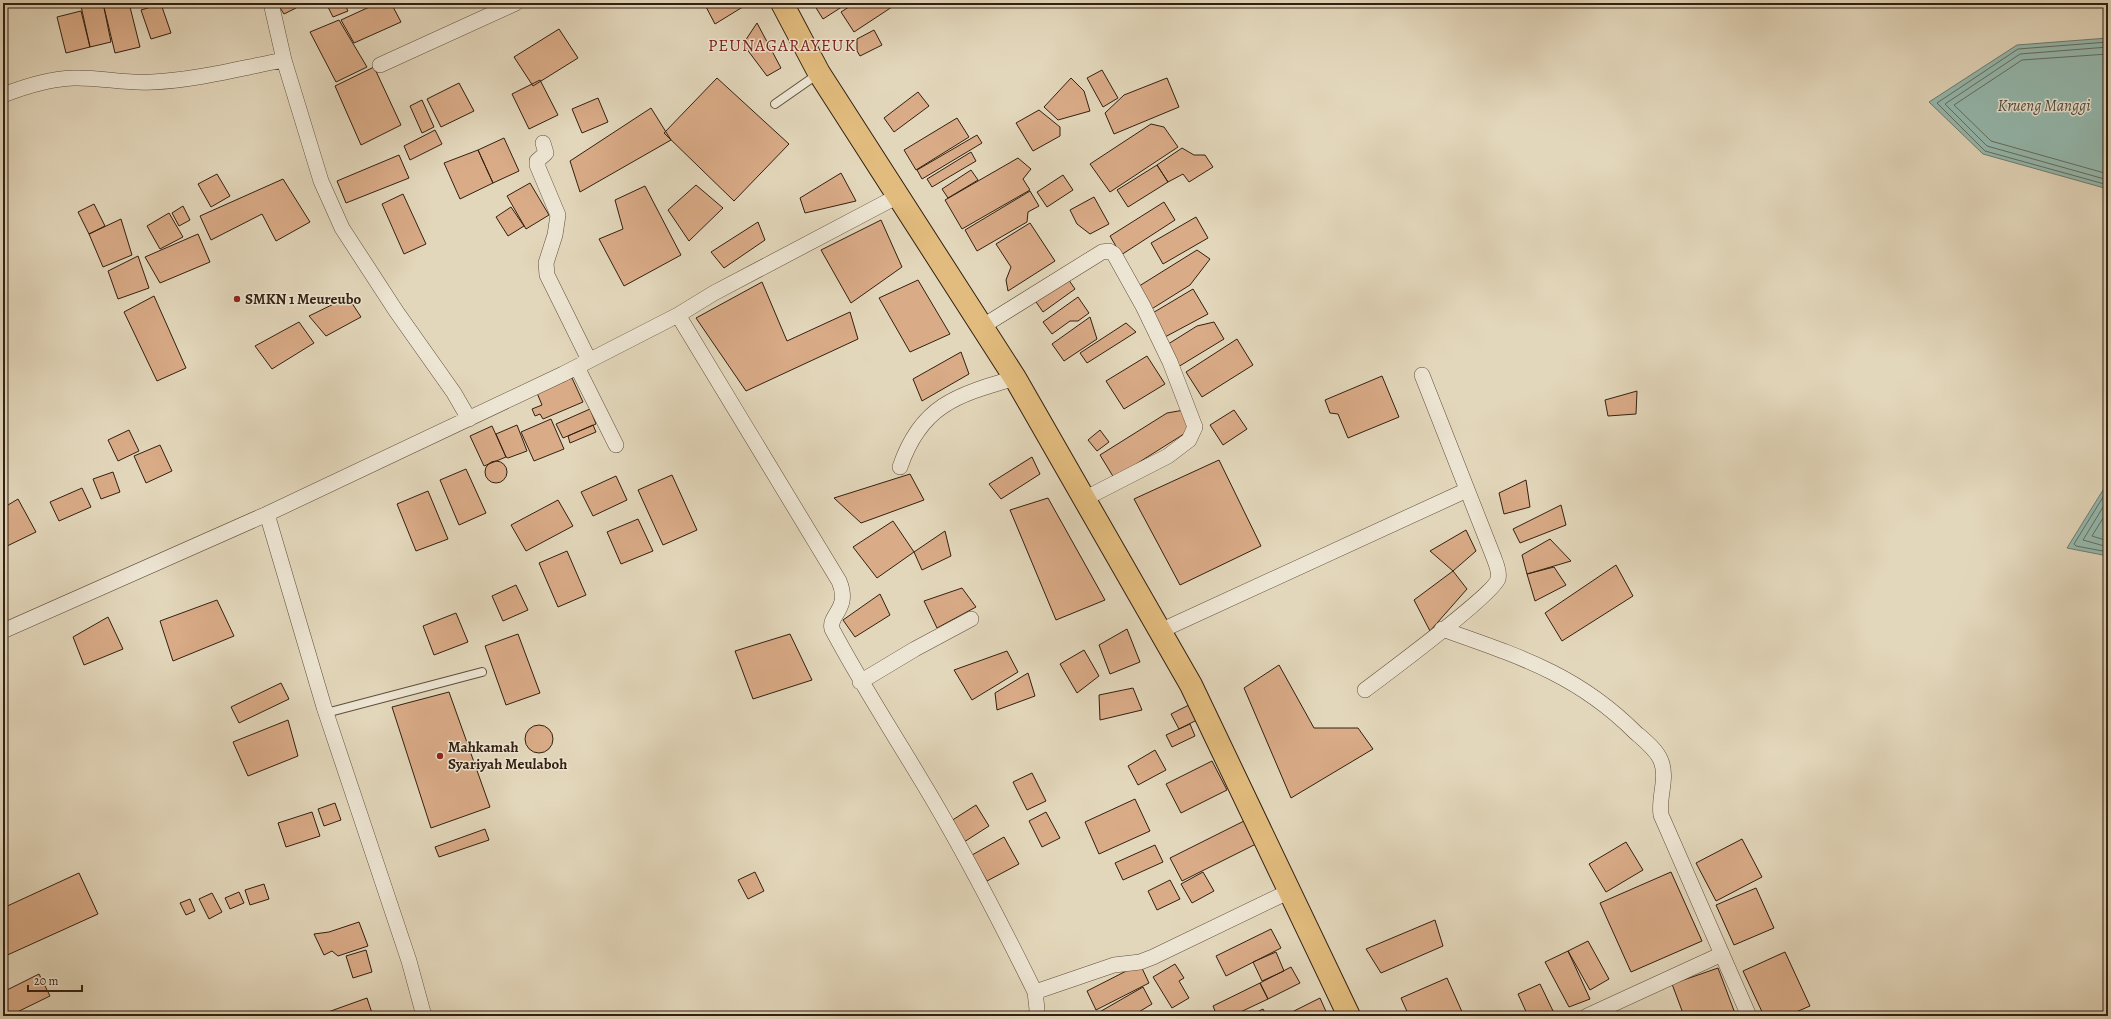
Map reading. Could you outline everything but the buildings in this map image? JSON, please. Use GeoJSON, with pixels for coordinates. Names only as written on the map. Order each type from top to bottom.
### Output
{"type":"FeatureCollection","features":[{"type":"Feature","properties":{"kind":"highway"},"geometry":{"type":"LineString","coordinates":[[782,3],[819,73],[1015,378],[1191,685],[1348,1016]]}},
{"type":"Feature","properties":{"kind":"street"},"geometry":{"type":"LineString","coordinates":[[271,3],[284,60],[321,181],[342,228],[396,311],[454,393],[467,416]]}},
{"type":"Feature","properties":{"kind":"street"},"geometry":{"type":"LineString","coordinates":[[380,65],[516,3]]}},
{"type":"Feature","properties":{"kind":"street"},"geometry":{"type":"LineString","coordinates":[[3,95],[31,84],[52,80],[74,78],[136,83],[176,80],[284,60]]}},
{"type":"Feature","properties":{"kind":"street"},"geometry":{"type":"LineString","coordinates":[[543,143],[546,153],[537,161],[537,165],[558,215],[546,269],[578,339],[584,360],[616,445]]}},
{"type":"Feature","properties":{"kind":"street"},"geometry":{"type":"LineString","coordinates":[[3,631],[268,514],[467,416],[678,315],[714,293],[898,196]]}},
{"type":"Feature","properties":{"kind":"street"},"geometry":{"type":"LineString","coordinates":[[983,326],[1102,252],[1109,251],[1114,254],[1143,306],[1170,362],[1195,427],[1189,440],[1168,456],[1084,499]]}},
{"type":"Feature","properties":{"kind":"street"},"geometry":{"type":"LineString","coordinates":[[678,315],[839,581],[843,591],[843,600],[831,626],[860,682],[921,779],[980,882],[1035,992],[1037,1009],[1036,1016]]}},
{"type":"Feature","properties":{"kind":"street"},"geometry":{"type":"LineString","coordinates":[[1366,690],[1489,592],[1498,579],[1499,574],[1422,375]]}},
{"type":"Feature","properties":{"kind":"street"},"geometry":{"type":"LineString","coordinates":[[900,467],[912,438],[922,424],[935,411],[970,391],[1015,378]]}},
{"type":"Feature","properties":{"kind":"street"},"geometry":{"type":"LineString","coordinates":[[1160,631],[1467,490]]}},
{"type":"Feature","properties":{"kind":"street"},"geometry":{"type":"LineString","coordinates":[[268,514],[326,713],[409,961],[424,1016]]}},
{"type":"Feature","properties":{"kind":"street"},"geometry":{"type":"LineString","coordinates":[[860,682],[914,649],[971,619]]}},
{"type":"Feature","properties":{"kind":"street"},"geometry":{"type":"LineString","coordinates":[[1442,629],[1525,659],[1577,685],[1615,712],[1657,754],[1663,768],[1660,798],[1661,815],[1749,1016]]}},
{"type":"Feature","properties":{"kind":"street"},"geometry":{"type":"LineString","coordinates":[[1035,992],[1114,965],[1140,962],[1154,957],[1290,891]]}},
{"type":"Feature","properties":{"kind":"street"},"geometry":{"type":"LineString","coordinates":[[1586,1016],[1722,954]]}},
{"type":"Feature","properties":{"kind":"lane"},"geometry":{"type":"LineString","coordinates":[[776,104],[819,73]]}},
{"type":"Feature","properties":{"kind":"lane"},"geometry":{"type":"LineString","coordinates":[[326,713],[482,672]]}},
{"type":"Feature","properties":{"kind":"water","name":"Krueng Manggi"},"geometry":{"type":"Polygon","coordinates":[[[2108,38],[2108,189],[1983,154],[1929,102],[2017,45],[2108,38]]]}},
{"type":"Feature","properties":{"kind":"water"},"geometry":{"type":"Polygon","coordinates":[[[2108,482],[2108,556],[2067,548],[2108,482]]]}},
{"type":"Feature","properties":{"kind":"place","name":"SMKN 1 Meureubo"},"geometry":{"type":"Point","coordinates":[237,299]}},
{"type":"Feature","properties":{"kind":"place","name":"Mahkamah Syariyah Meulaboh"},"geometry":{"type":"Point","coordinates":[440,756]}},
{"type":"Feature","properties":{"kind":"district","name":"PEUNAGARAYEUK"},"geometry":{"type":"Point","coordinates":[782,45]}}]}
